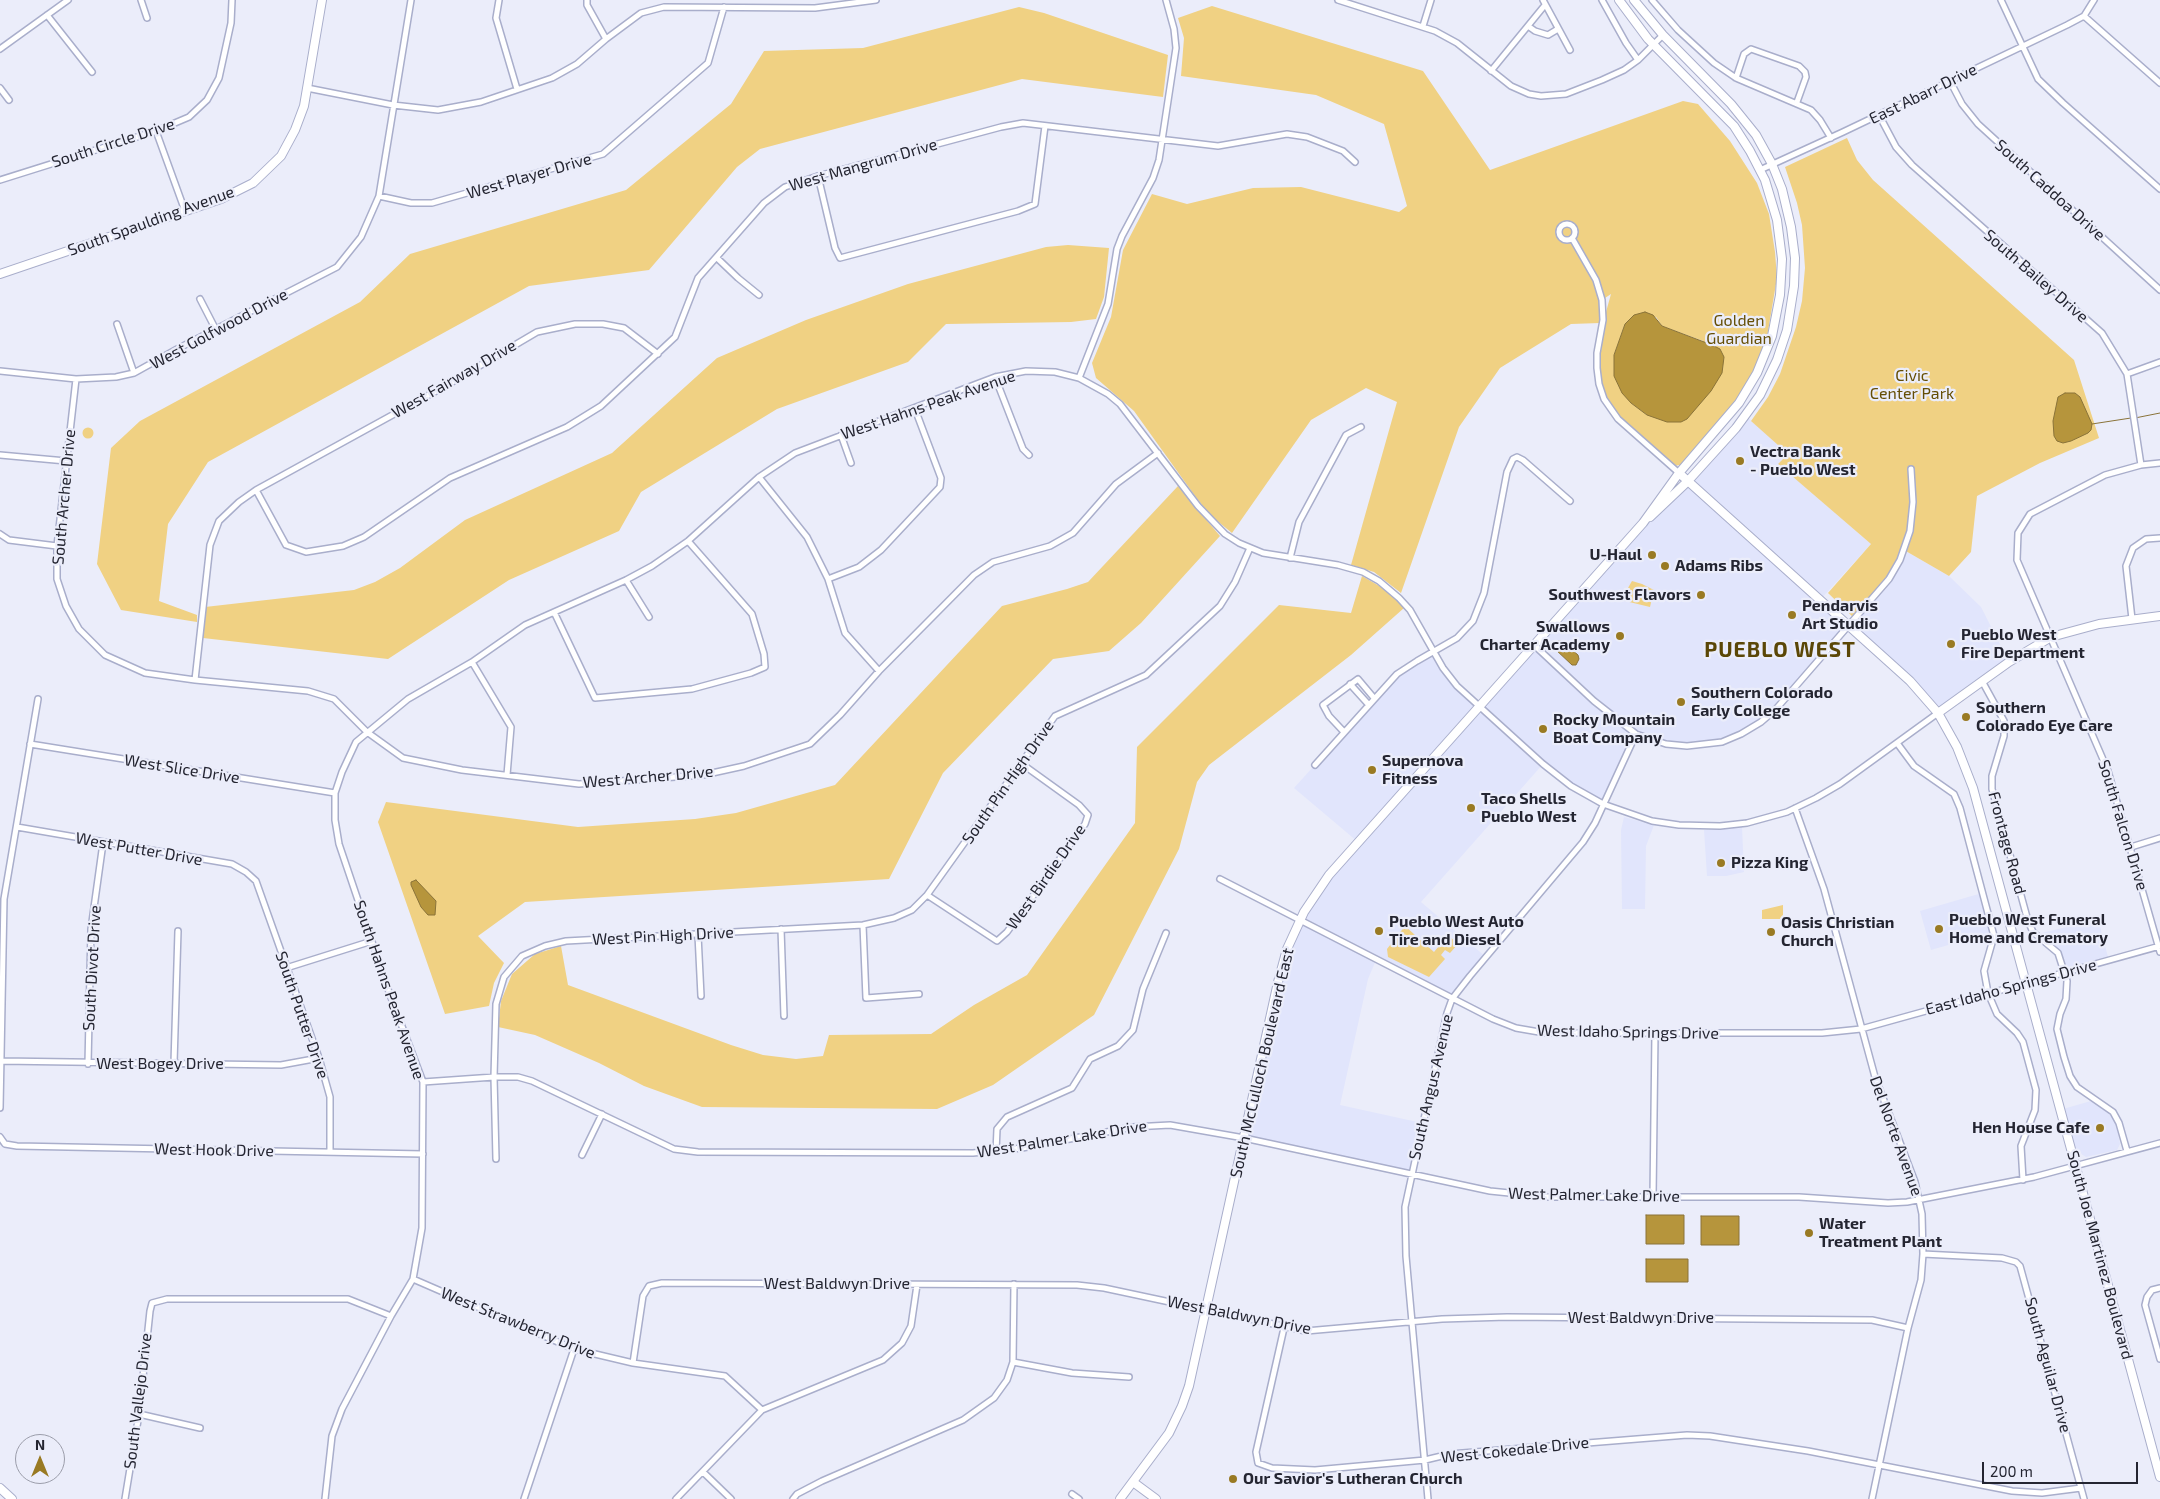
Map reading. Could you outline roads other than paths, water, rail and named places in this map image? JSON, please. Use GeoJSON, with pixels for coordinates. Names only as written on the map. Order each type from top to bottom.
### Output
{"type":"FeatureCollection","features":[{"type":"Feature","properties":{"kind":"main road","name":"South Spaulding Avenue"},"geometry":{"type":"LineString","coordinates":[[0,274],[220,200],[253,183],[281,156],[295,130],[304,106],[322,0]]}},
{"type":"Feature","properties":{"kind":"main road","name":"South McCulloch Boulevard East"},"geometry":{"type":"LineString","coordinates":[[1619,0],[1654,44],[1728,120],[1745,142],[1760,170],[1772,200],[1782,249],[1782,285],[1774,326],[1761,364],[1744,395],[1726,420],[1679,473],[1643,523]]}},
{"type":"Feature","properties":{"kind":"main road","name":"South McCulloch Boulevard East"},"geometry":{"type":"LineString","coordinates":[[1120,1499],[1164,1440],[1182,1406],[1192,1377],[1281,970],[1299,920],[1329,875],[1478,706],[1643,523],[1688,481],[1736,428],[1755,402],[1773,369],[1787,330],[1794,286],[1794,248],[1784,196],[1772,164],[1756,135],[1738,111],[1663,35],[1634,0]]}},
{"type":"Feature","properties":{"kind":"main road","name":"South Joe Martinez Boulevard"},"geometry":{"type":"LineString","coordinates":[[1679,473],[1910,682],[1938,713],[1951,735],[1968,774],[2160,1477]]}},
{"type":"Feature","properties":{"kind":"main road"},"geometry":{"type":"LineString","coordinates":[[1938,713],[1982,681],[2051,637],[2085,626],[2160,616]]}},
{"type":"Feature","properties":{"kind":"main road"},"geometry":{"type":"LineString","coordinates":[[1133,1482],[1156,1499]]}},
{"type":"Feature","properties":{"kind":"main road"},"geometry":{"type":"LineString","coordinates":[[0,1488],[12,1499]]}},
{"type":"Feature","properties":{"kind":"street"},"geometry":{"type":"LineString","coordinates":[[0,49],[68,0]]}},
{"type":"Feature","properties":{"kind":"street"},"geometry":{"type":"LineString","coordinates":[[141,0],[148,18]]}},
{"type":"Feature","properties":{"kind":"street","name":"South Circle Drive"},"geometry":{"type":"LineString","coordinates":[[0,180],[156,131],[189,117],[207,100],[219,78],[231,23],[232,0]]}},
{"type":"Feature","properties":{"kind":"street","name":"West Golfwood Drive"},"geometry":{"type":"LineString","coordinates":[[0,371],[76,379],[116,378],[134,373],[337,267],[361,237],[379,196],[411,0]]}},
{"type":"Feature","properties":{"kind":"street"},"geometry":{"type":"LineString","coordinates":[[499,0],[496,18],[517,89]]}},
{"type":"Feature","properties":{"kind":"street"},"geometry":{"type":"LineString","coordinates":[[587,0],[606,39]]}},
{"type":"Feature","properties":{"kind":"street"},"geometry":{"type":"LineString","coordinates":[[307,88],[393,105],[438,110],[481,102],[552,78],[578,64],[606,39],[641,14],[664,7],[815,8],[876,0]]}},
{"type":"Feature","properties":{"kind":"street"},"geometry":{"type":"LineString","coordinates":[[1079,378],[1108,304],[1117,249],[1153,178],[1159,160],[1176,48],[1174,29],[1166,0]]}},
{"type":"Feature","properties":{"kind":"street"},"geometry":{"type":"LineString","coordinates":[[1338,0],[1423,26],[1457,43],[1491,71],[1520,91],[1541,96],[1566,94],[1602,80],[1638,60],[1663,35]]}},
{"type":"Feature","properties":{"kind":"street"},"geometry":{"type":"LineString","coordinates":[[1423,26],[1431,0]]}},
{"type":"Feature","properties":{"kind":"street"},"geometry":{"type":"LineString","coordinates":[[1602,0],[1626,43],[1638,60]]}},
{"type":"Feature","properties":{"kind":"street"},"geometry":{"type":"LineString","coordinates":[[1652,0],[1678,30],[1714,63],[1736,78],[1797,102],[1811,110],[1817,115],[1831,138]]}},
{"type":"Feature","properties":{"kind":"street"},"geometry":{"type":"LineString","coordinates":[[2001,0],[2038,79],[2063,104],[2160,189]]}},
{"type":"Feature","properties":{"kind":"street"},"geometry":{"type":"LineString","coordinates":[[2094,0],[2084,16],[2160,83]]}},
{"type":"Feature","properties":{"kind":"street"},"geometry":{"type":"LineString","coordinates":[[1491,71],[1528,26],[1544,3],[1570,50]]}},
{"type":"Feature","properties":{"kind":"street","name":"West Player Drive"},"geometry":{"type":"LineString","coordinates":[[379,196],[412,203],[432,203],[603,154],[708,63],[724,8]]}},
{"type":"Feature","properties":{"kind":"street"},"geometry":{"type":"LineString","coordinates":[[47,16],[92,72]]}},
{"type":"Feature","properties":{"kind":"street","name":"East Abarr Drive"},"geometry":{"type":"LineString","coordinates":[[1760,170],[1831,138],[2084,16]]}},
{"type":"Feature","properties":{"kind":"street"},"geometry":{"type":"LineString","coordinates":[[1528,26],[1535,31],[1548,35],[1558,29]]}},
{"type":"Feature","properties":{"kind":"street"},"geometry":{"type":"LineString","coordinates":[[1736,78],[1744,54],[1751,49],[1799,66],[1805,72],[1806,77],[1797,102]]}},
{"type":"Feature","properties":{"kind":"street","name":"South Caddoa Drive"},"geometry":{"type":"LineString","coordinates":[[1950,81],[1962,104],[1978,124],[2160,290]]}},
{"type":"Feature","properties":{"kind":"street"},"geometry":{"type":"LineString","coordinates":[[0,88],[9,100]]}},
{"type":"Feature","properties":{"kind":"street","name":"South Bailey Drive"},"geometry":{"type":"LineString","coordinates":[[1879,115],[1903,156],[2102,333],[2127,374],[2141,465]]}},
{"type":"Feature","properties":{"kind":"street","name":"West Mangrum Drive"},"geometry":{"type":"LineString","coordinates":[[256,490],[286,545],[306,552],[343,546],[364,537],[450,478],[567,427],[601,406],[675,337],[698,278],[718,258],[764,203],[784,187],[818,176],[1000,127],[1023,123],[1218,146],[1287,134],[1307,137],[1343,151],[1356,162]]}},
{"type":"Feature","properties":{"kind":"street"},"geometry":{"type":"LineString","coordinates":[[818,176],[835,248],[840,258],[1009,214],[1034,204],[1045,126]]}},
{"type":"Feature","properties":{"kind":"street"},"geometry":{"type":"LineString","coordinates":[[156,131],[185,211]]}},
{"type":"Feature","properties":{"kind":"street"},"geometry":{"type":"LineString","coordinates":[[1572,238],[1596,280],[1602,300],[1603,320],[1597,368],[1598,384],[1604,399],[1618,419],[1679,473]]}},
{"type":"Feature","properties":{"kind":"street"},"geometry":{"type":"LineString","coordinates":[[718,258],[759,295]]}},
{"type":"Feature","properties":{"kind":"street"},"geometry":{"type":"LineString","coordinates":[[200,299],[216,330]]}},
{"type":"Feature","properties":{"kind":"street"},"geometry":{"type":"LineString","coordinates":[[117,324],[134,373]]}},
{"type":"Feature","properties":{"kind":"street","name":"West Fairway Drive"},"geometry":{"type":"LineString","coordinates":[[195,680],[210,545],[219,521],[239,502],[256,490],[537,332],[575,324],[603,324],[624,328],[658,354]]}},
{"type":"Feature","properties":{"kind":"street"},"geometry":{"type":"LineString","coordinates":[[2127,374],[2160,362]]}},
{"type":"Feature","properties":{"kind":"street","name":"West Hahns Peak Avenue"},"geometry":{"type":"LineString","coordinates":[[334,793],[356,742],[408,699],[472,662],[524,625],[626,580],[652,566],[688,541],[759,477],[795,453],[996,377],[1026,371],[1055,372],[1079,378],[1108,394],[1120,404],[1210,520],[1231,539],[1250,548],[1290,558],[1338,565],[1363,572],[1379,580],[1400,598],[1410,610],[1450,677],[1478,706],[1561,778],[1603,804],[1652,821],[1679,825],[1706,827],[1747,823],[1795,808],[1840,784],[1938,713]]}},
{"type":"Feature","properties":{"kind":"street"},"geometry":{"type":"LineString","coordinates":[[996,377],[1023,449],[1029,455]]}},
{"type":"Feature","properties":{"kind":"street","name":"South Archer Drive"},"geometry":{"type":"LineString","coordinates":[[76,379],[57,546],[57,579],[66,606],[79,629],[105,655],[145,673],[195,680]]}},
{"type":"Feature","properties":{"kind":"street"},"geometry":{"type":"LineString","coordinates":[[828,579],[859,567],[880,550],[940,487],[941,478],[915,409]]}},
{"type":"Feature","properties":{"kind":"street"},"geometry":{"type":"LineString","coordinates":[[1290,558],[1299,522],[1346,435],[1361,427]]}},
{"type":"Feature","properties":{"kind":"street"},"geometry":{"type":"LineString","coordinates":[[841,435],[851,463]]}},
{"type":"Feature","properties":{"kind":"street","name":"West Archer Drive"},"geometry":{"type":"LineString","coordinates":[[195,680],[308,691],[334,699],[367,732],[403,758],[462,770],[579,784],[703,775],[744,766],[810,744],[840,715],[878,671],[974,575],[993,562],[1050,546],[1073,534],[1116,484],[1158,453]]}},
{"type":"Feature","properties":{"kind":"street"},"geometry":{"type":"LineString","coordinates":[[0,455],[66,461]]}},
{"type":"Feature","properties":{"kind":"street"},"geometry":{"type":"LineString","coordinates":[[1315,765],[1374,698],[1403,669],[1463,633],[1473,621],[1480,607],[1509,464],[1513,458],[1517,457],[1523,460],[1570,501]]}},
{"type":"Feature","properties":{"kind":"street"},"geometry":{"type":"LineString","coordinates":[[2141,465],[2160,463]]}},
{"type":"Feature","properties":{"kind":"street","name":"South Falcon Drive"},"geometry":{"type":"LineString","coordinates":[[2141,465],[2105,476],[2030,514],[2018,534],[2017,560],[2108,771],[2160,948]]}},
{"type":"Feature","properties":{"kind":"street"},"geometry":{"type":"LineString","coordinates":[[1534,645],[1594,701],[1636,734],[1666,744],[1687,746],[1722,742],[1741,734],[1761,722],[1776,709],[1886,583],[1904,550],[1913,512],[1911,469]]}},
{"type":"Feature","properties":{"kind":"street"},"geometry":{"type":"LineString","coordinates":[[759,477],[807,537],[828,579],[844,633],[878,671]]}},
{"type":"Feature","properties":{"kind":"street"},"geometry":{"type":"LineString","coordinates":[[0,534],[9,540],[57,546]]}},
{"type":"Feature","properties":{"kind":"street"},"geometry":{"type":"LineString","coordinates":[[2132,619],[2126,566],[2132,548],[2146,540],[2160,538]]}},
{"type":"Feature","properties":{"kind":"street"},"geometry":{"type":"LineString","coordinates":[[554,612],[595,698],[692,689],[751,673],[765,667],[764,654],[752,614],[688,541]]}},
{"type":"Feature","properties":{"kind":"street","name":"South Pin High Drive"},"geometry":{"type":"LineString","coordinates":[[927,895],[1055,716],[1146,676],[1220,606],[1235,582],[1250,548]]}},
{"type":"Feature","properties":{"kind":"street"},"geometry":{"type":"LineString","coordinates":[[626,580],[649,617]]}},
{"type":"Feature","properties":{"kind":"street"},"geometry":{"type":"LineString","coordinates":[[472,662],[511,727],[507,775]]}},
{"type":"Feature","properties":{"kind":"street"},"geometry":{"type":"LineString","coordinates":[[1344,732],[1329,716],[1323,704],[1358,679],[1374,698]]}},
{"type":"Feature","properties":{"kind":"street","name":"Frontage Road"},"geometry":{"type":"LineString","coordinates":[[1982,681],[2004,721],[2004,736],[1992,776],[1992,789],[2028,922],[2033,932],[2058,953],[2064,972],[2067,992],[2057,1028],[2067,1069],[2073,1081],[2082,1092],[2113,1112],[2119,1123],[2127,1151]]}},
{"type":"Feature","properties":{"kind":"street"},"geometry":{"type":"LineString","coordinates":[[1350,684],[1369,704]]}},
{"type":"Feature","properties":{"kind":"street"},"geometry":{"type":"LineString","coordinates":[[0,1108],[4,899],[38,699]]}},
{"type":"Feature","properties":{"kind":"street","name":"South Angus Avenue"},"geometry":{"type":"LineString","coordinates":[[1428,1499],[1412,1322],[1405,1206],[1445,1020],[1452,999],[1590,832],[1636,734]]}},
{"type":"Feature","properties":{"kind":"street"},"geometry":{"type":"LineString","coordinates":[[1897,743],[1914,766],[1949,790],[1958,801],[1994,936],[1984,971],[1988,994],[1997,1014],[2017,1033],[2023,1042],[2036,1090],[2035,1110],[2021,1146],[2023,1180]]}},
{"type":"Feature","properties":{"kind":"street","name":"West Slice Drive"},"geometry":{"type":"LineString","coordinates":[[30,744],[334,793]]}},
{"type":"Feature","properties":{"kind":"street","name":"West Birdie Drive"},"geometry":{"type":"LineString","coordinates":[[927,895],[997,941],[1007,932],[1085,824],[1088,815],[1079,805],[1022,764]]}},
{"type":"Feature","properties":{"kind":"street","name":"South Hahns Peak Avenue"},"geometry":{"type":"LineString","coordinates":[[326,1499],[332,1436],[342,1409],[390,1316],[413,1279],[422,1228],[423,1154],[423,1082],[339,844],[334,793]]}},
{"type":"Feature","properties":{"kind":"street","name":"Del Norte Avenue"},"geometry":{"type":"LineString","coordinates":[[1795,808],[1824,889],[1878,1086],[1920,1200],[1923,1254],[1921,1280],[1908,1328],[1872,1499]]}},
{"type":"Feature","properties":{"kind":"street","name":"West Putter Drive"},"geometry":{"type":"LineString","coordinates":[[17,827],[232,864],[246,872],[256,881]]}},
{"type":"Feature","properties":{"kind":"street"},"geometry":{"type":"LineString","coordinates":[[2131,846],[2160,838]]}},
{"type":"Feature","properties":{"kind":"street","name":"South Divot Drive"},"geometry":{"type":"LineString","coordinates":[[88,1064],[91,929],[103,843]]}},
{"type":"Feature","properties":{"kind":"street","name":"West Idaho Springs Drive"},"geometry":{"type":"LineString","coordinates":[[1220,879],[1452,999],[1500,1022],[1527,1031],[1545,1033],[1655,1034],[1822,1033],[1861,1029]]}},
{"type":"Feature","properties":{"kind":"street","name":"South Putter Drive"},"geometry":{"type":"LineString","coordinates":[[256,881],[319,1058],[330,1097],[330,1152]]}},
{"type":"Feature","properties":{"kind":"street","name":"West Pin High Drive"},"geometry":{"type":"LineString","coordinates":[[496,1159],[494,1077],[496,1004],[504,977],[522,956],[544,946],[566,941],[863,925],[894,918],[912,910],[927,895]]}},
{"type":"Feature","properties":{"kind":"street"},"geometry":{"type":"LineString","coordinates":[[863,925],[866,998],[919,994]]}},
{"type":"Feature","properties":{"kind":"street"},"geometry":{"type":"LineString","coordinates":[[782,929],[784,1016]]}},
{"type":"Feature","properties":{"kind":"street"},"geometry":{"type":"LineString","coordinates":[[174,1063],[178,931]]}},
{"type":"Feature","properties":{"kind":"street"},"geometry":{"type":"LineString","coordinates":[[996,1152],[997,1129],[1007,1117],[1072,1088],[1090,1059],[1118,1046],[1133,1030],[1143,989],[1166,933]]}},
{"type":"Feature","properties":{"kind":"street"},"geometry":{"type":"LineString","coordinates":[[698,935],[701,996]]}},
{"type":"Feature","properties":{"kind":"street"},"geometry":{"type":"LineString","coordinates":[[286,968],[372,941]]}},
{"type":"Feature","properties":{"kind":"street","name":"East Idaho Springs Drive"},"geometry":{"type":"LineString","coordinates":[[1861,1029],[2026,982],[2160,948]]}},
{"type":"Feature","properties":{"kind":"street"},"geometry":{"type":"LineString","coordinates":[[1653,1197],[1655,1034]]}},
{"type":"Feature","properties":{"kind":"street","name":"West Bogey Drive"},"geometry":{"type":"LineString","coordinates":[[1,1061],[88,1064],[281,1065],[319,1058]]}},
{"type":"Feature","properties":{"kind":"street","name":"West Palmer Lake Drive"},"geometry":{"type":"LineString","coordinates":[[423,1082],[518,1077],[532,1081],[674,1149],[698,1152],[996,1152],[1150,1125],[1188,1127],[1516,1195],[1799,1197],[1888,1203],[1920,1200],[2023,1180],[2160,1143]]}},
{"type":"Feature","properties":{"kind":"street"},"geometry":{"type":"LineString","coordinates":[[582,1155],[602,1114]]}},
{"type":"Feature","properties":{"kind":"street","name":"West Hook Drive"},"geometry":{"type":"LineString","coordinates":[[0,1137],[5,1144],[17,1146],[423,1154]]}},
{"type":"Feature","properties":{"kind":"street","name":"South Aguilar Drive"},"geometry":{"type":"LineString","coordinates":[[1923,1254],[2002,1258],[2016,1262],[2022,1271],[2084,1499]]}},
{"type":"Feature","properties":{"kind":"street","name":"West Strawberry Drive"},"geometry":{"type":"LineString","coordinates":[[413,1279],[574,1349],[633,1363],[725,1376],[762,1410]]}},
{"type":"Feature","properties":{"kind":"street","name":"West Baldwyn Drive"},"geometry":{"type":"LineString","coordinates":[[633,1363],[643,1296],[649,1286],[662,1283],[1094,1286],[1284,1328],[1313,1331],[1412,1322],[1507,1317],[1872,1320],[1908,1328]]}},
{"type":"Feature","properties":{"kind":"street"},"geometry":{"type":"LineString","coordinates":[[793,1499],[797,1494],[822,1481],[974,1414],[989,1403],[1007,1380],[1013,1362],[1014,1284]]}},
{"type":"Feature","properties":{"kind":"street"},"geometry":{"type":"LineString","coordinates":[[676,1499],[762,1410],[882,1360],[902,1343],[911,1326],[917,1285]]}},
{"type":"Feature","properties":{"kind":"street"},"geometry":{"type":"LineString","coordinates":[[2160,1288],[2152,1290],[2147,1297],[2145,1305],[2160,1359]]}},
{"type":"Feature","properties":{"kind":"street","name":"South Vallejo Drive"},"geometry":{"type":"LineString","coordinates":[[125,1499],[139,1414],[152,1303],[167,1299],[348,1299],[390,1316]]}},
{"type":"Feature","properties":{"kind":"street","name":"West Cokedale Drive"},"geometry":{"type":"LineString","coordinates":[[1284,1328],[1257,1445],[1256,1457],[1260,1464],[1284,1470],[1315,1470],[1425,1460],[1450,1454],[1687,1435],[1710,1436],[1808,1451],[2012,1491],[2042,1493],[2081,1488]]}},
{"type":"Feature","properties":{"kind":"street"},"geometry":{"type":"LineString","coordinates":[[524,1499],[574,1349]]}},
{"type":"Feature","properties":{"kind":"street"},"geometry":{"type":"LineString","coordinates":[[1013,1362],[1072,1372],[1129,1377]]}},
{"type":"Feature","properties":{"kind":"street"},"geometry":{"type":"LineString","coordinates":[[139,1414],[200,1428]]}},
{"type":"Feature","properties":{"kind":"street"},"geometry":{"type":"LineString","coordinates":[[703,1472],[731,1499]]}},
{"type":"Feature","properties":{"kind":"street"},"geometry":{"type":"LineString","coordinates":[[1072,1494],[1079,1499]]}},
{"type":"Feature","properties":{"kind":"waterway"},"geometry":{"type":"LineString","coordinates":[[2135,418],[2160,413]]}},
{"type":"Feature","properties":{"kind":"waterway"},"geometry":{"type":"LineString","coordinates":[[2092,424],[2131,418]]}},
{"type":"Feature","properties":{"kind":"place","name":"Vectra Bank - Pueblo West"},"geometry":{"type":"Point","coordinates":[1740,461]}},
{"type":"Feature","properties":{"kind":"place","name":"U-Haul"},"geometry":{"type":"Point","coordinates":[1652,555]}},
{"type":"Feature","properties":{"kind":"place","name":"Adams Ribs"},"geometry":{"type":"Point","coordinates":[1665,566]}},
{"type":"Feature","properties":{"kind":"place","name":"Southwest Flavors"},"geometry":{"type":"Point","coordinates":[1701,595]}},
{"type":"Feature","properties":{"kind":"place","name":"Pendarvis Art Studio"},"geometry":{"type":"Point","coordinates":[1792,615]}},
{"type":"Feature","properties":{"kind":"place","name":"Swallows Charter Academy"},"geometry":{"type":"Point","coordinates":[1620,636]}},
{"type":"Feature","properties":{"kind":"place","name":"Pueblo West Fire Department"},"geometry":{"type":"Point","coordinates":[1951,644]}},
{"type":"Feature","properties":{"kind":"place","name":"Southern Colorado Early College"},"geometry":{"type":"Point","coordinates":[1681,702]}},
{"type":"Feature","properties":{"kind":"place","name":"Southern Colorado Eye Care"},"geometry":{"type":"Point","coordinates":[1966,717]}},
{"type":"Feature","properties":{"kind":"place","name":"Rocky Mountain Boat Company"},"geometry":{"type":"Point","coordinates":[1543,729]}},
{"type":"Feature","properties":{"kind":"place","name":"Supernova Fitness"},"geometry":{"type":"Point","coordinates":[1372,770]}},
{"type":"Feature","properties":{"kind":"place","name":"Taco Shells Pueblo West"},"geometry":{"type":"Point","coordinates":[1471,808]}},
{"type":"Feature","properties":{"kind":"place","name":"Pizza King"},"geometry":{"type":"Point","coordinates":[1721,863]}},
{"type":"Feature","properties":{"kind":"place","name":"Pueblo West Funeral Home and Crematory"},"geometry":{"type":"Point","coordinates":[1939,929]}},
{"type":"Feature","properties":{"kind":"place","name":"Pueblo West Auto Tire and Diesel"},"geometry":{"type":"Point","coordinates":[1379,931]}},
{"type":"Feature","properties":{"kind":"place","name":"Oasis Christian Church"},"geometry":{"type":"Point","coordinates":[1771,932]}},
{"type":"Feature","properties":{"kind":"place","name":"Hen House Cafe"},"geometry":{"type":"Point","coordinates":[2100,1128]}},
{"type":"Feature","properties":{"kind":"place","name":"Water Treatment Plant"},"geometry":{"type":"Point","coordinates":[1809,1233]}},
{"type":"Feature","properties":{"kind":"place","name":"Our Savior's Lutheran Church"},"geometry":{"type":"Point","coordinates":[1233,1479]}},
{"type":"Feature","properties":{"kind":"district","name":"PUEBLO WEST"},"geometry":{"type":"Point","coordinates":[1780,650]}},
{"type":"Feature","properties":{"kind":"park label","name":"Golden Guardian"},"geometry":{"type":"Point","coordinates":[1739,330]}},
{"type":"Feature","properties":{"kind":"park label","name":"Civic Center Park"},"geometry":{"type":"Point","coordinates":[1912,385]}}]}
